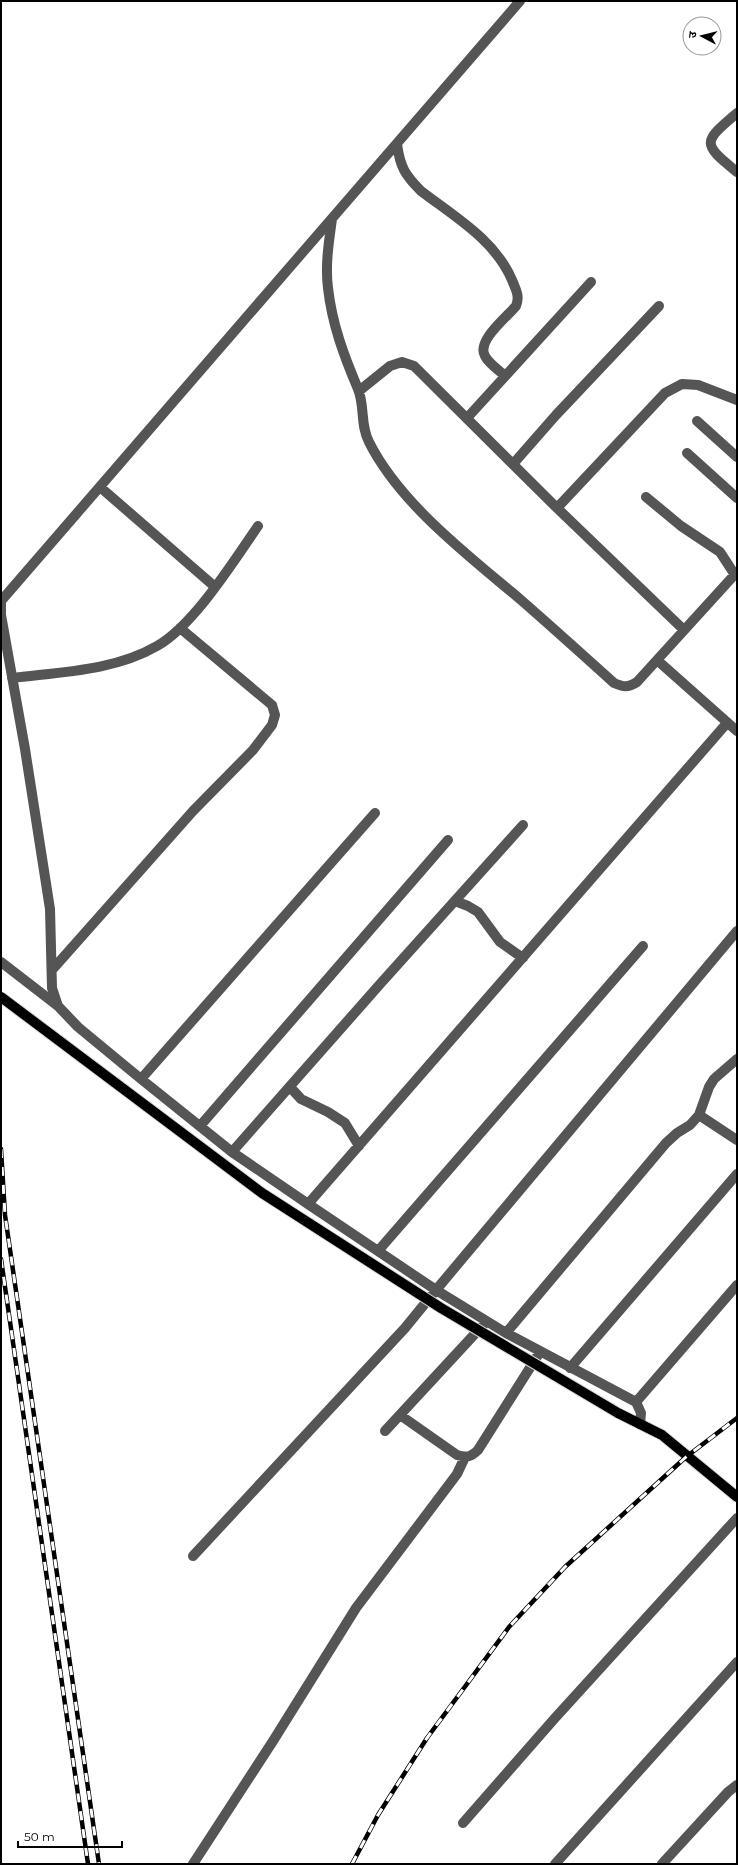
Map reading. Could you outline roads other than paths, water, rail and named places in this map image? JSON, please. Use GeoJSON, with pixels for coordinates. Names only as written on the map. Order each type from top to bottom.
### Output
{"type":"FeatureCollection","features":[{"type":"Feature","properties":{"kind":"main road"},"geometry":{"type":"LineString","coordinates":[[1,997],[262,1192],[440,1308],[618,1413],[662,1436],[737,1497]]}},
{"type":"Feature","properties":{"kind":"street"},"geometry":{"type":"LineString","coordinates":[[58,1006],[52,988],[50,909],[1,615],[1,601],[520,1]]}},
{"type":"Feature","properties":{"kind":"street"},"geometry":{"type":"LineString","coordinates":[[737,113],[716,131],[711,137],[710,144],[712,150],[719,158],[737,172]]}},
{"type":"Feature","properties":{"kind":"street"},"geometry":{"type":"LineString","coordinates":[[397,144],[399,159],[403,171],[410,181],[492,248],[506,265],[518,293],[518,301],[516,306],[488,337],[484,343],[483,350],[485,356],[505,376]]}},
{"type":"Feature","properties":{"kind":"street"},"geometry":{"type":"LineString","coordinates":[[332,219],[328,257],[328,287],[343,354],[359,391],[363,426],[369,442],[394,481],[431,521],[467,555],[521,600],[614,683],[621,686],[630,687],[657,660],[736,574],[720,552],[666,514],[646,497]]}},
{"type":"Feature","properties":{"kind":"street"},"geometry":{"type":"LineString","coordinates":[[467,418],[591,282]]}},
{"type":"Feature","properties":{"kind":"street"},"geometry":{"type":"LineString","coordinates":[[513,464],[556,415],[659,306]]}},
{"type":"Feature","properties":{"kind":"street"},"geometry":{"type":"LineString","coordinates":[[359,391],[390,366],[402,362],[414,366],[557,508],[684,630]]}},
{"type":"Feature","properties":{"kind":"street"},"geometry":{"type":"LineString","coordinates":[[557,508],[665,393],[682,384],[698,385],[737,400]]}},
{"type":"Feature","properties":{"kind":"street"},"geometry":{"type":"LineString","coordinates":[[697,421],[737,457]]}},
{"type":"Feature","properties":{"kind":"street"},"geometry":{"type":"LineString","coordinates":[[688,453],[737,498]]}},
{"type":"Feature","properties":{"kind":"street"},"geometry":{"type":"LineString","coordinates":[[100,487],[214,586]]}},
{"type":"Feature","properties":{"kind":"street"},"geometry":{"type":"LineString","coordinates":[[12,678],[86,669],[123,661],[157,646],[180,628],[214,586],[258,526]]}},
{"type":"Feature","properties":{"kind":"street"},"geometry":{"type":"LineString","coordinates":[[52,970],[193,811],[253,750],[272,725],[275,715],[272,705],[180,628]]}},
{"type":"Feature","properties":{"kind":"street"},"geometry":{"type":"LineString","coordinates":[[657,660],[737,731]]}},
{"type":"Feature","properties":{"kind":"street"},"geometry":{"type":"LineString","coordinates":[[308,1204],[727,723]]}},
{"type":"Feature","properties":{"kind":"street"},"geometry":{"type":"LineString","coordinates":[[140,1079],[375,813]]}},
{"type":"Feature","properties":{"kind":"street"},"geometry":{"type":"LineString","coordinates":[[232,1152],[523,825]]}},
{"type":"Feature","properties":{"kind":"street"},"geometry":{"type":"LineString","coordinates":[[200,1126],[448,840]]}},
{"type":"Feature","properties":{"kind":"street"},"geometry":{"type":"LineString","coordinates":[[455,901],[478,912],[500,942],[523,958]]}},
{"type":"Feature","properties":{"kind":"street"},"geometry":{"type":"LineString","coordinates":[[193,1556],[406,1328],[436,1290],[737,931]]}},
{"type":"Feature","properties":{"kind":"street"},"geometry":{"type":"LineString","coordinates":[[378,1252],[643,946]]}},
{"type":"Feature","properties":{"kind":"street"},"geometry":{"type":"LineString","coordinates":[[1,962],[58,1006],[78,1027],[140,1079],[232,1152],[436,1290],[506,1333],[636,1402],[642,1412],[640,1424]]}},
{"type":"Feature","properties":{"kind":"street"},"geometry":{"type":"LineString","coordinates":[[506,1333],[666,1143],[677,1133],[690,1125],[698,1115],[709,1087],[714,1079],[737,1059]]}},
{"type":"Feature","properties":{"kind":"street"},"geometry":{"type":"LineString","coordinates":[[290,1087],[301,1099],[328,1112],[345,1123],[359,1146]]}},
{"type":"Feature","properties":{"kind":"street"},"geometry":{"type":"LineString","coordinates":[[698,1115],[737,1140]]}},
{"type":"Feature","properties":{"kind":"street"},"geometry":{"type":"LineString","coordinates":[[570,1368],[737,1174]]}},
{"type":"Feature","properties":{"kind":"street"},"geometry":{"type":"LineString","coordinates":[[636,1402],[737,1284]]}},
{"type":"Feature","properties":{"kind":"street"},"geometry":{"type":"LineString","coordinates":[[385,1431],[487,1321]]}},
{"type":"Feature","properties":{"kind":"street"},"geometry":{"type":"LineString","coordinates":[[400,1415],[457,1455],[465,1457],[472,1456],[478,1450],[540,1351]]}},
{"type":"Feature","properties":{"kind":"street"},"geometry":{"type":"LineString","coordinates":[[193,1864],[273,1741],[356,1608],[457,1474],[465,1457]]}},
{"type":"Feature","properties":{"kind":"street"},"geometry":{"type":"LineString","coordinates":[[463,1823],[555,1718],[737,1518]]}},
{"type":"Feature","properties":{"kind":"street"},"geometry":{"type":"LineString","coordinates":[[555,1864],[737,1662]]}},
{"type":"Feature","properties":{"kind":"street"},"geometry":{"type":"LineString","coordinates":[[662,1864],[737,1784]]}},
{"type":"Feature","properties":{"kind":"railway"},"geometry":{"type":"LineString","coordinates":[[1,1149],[5,1215],[99,1864]]}},
{"type":"Feature","properties":{"kind":"railway"},"geometry":{"type":"LineString","coordinates":[[1,1259],[88,1864]]}},
{"type":"Feature","properties":{"kind":"railway"},"geometry":{"type":"LineString","coordinates":[[352,1864],[378,1815],[427,1738],[509,1627],[565,1567],[686,1457],[737,1418]]}}]}
